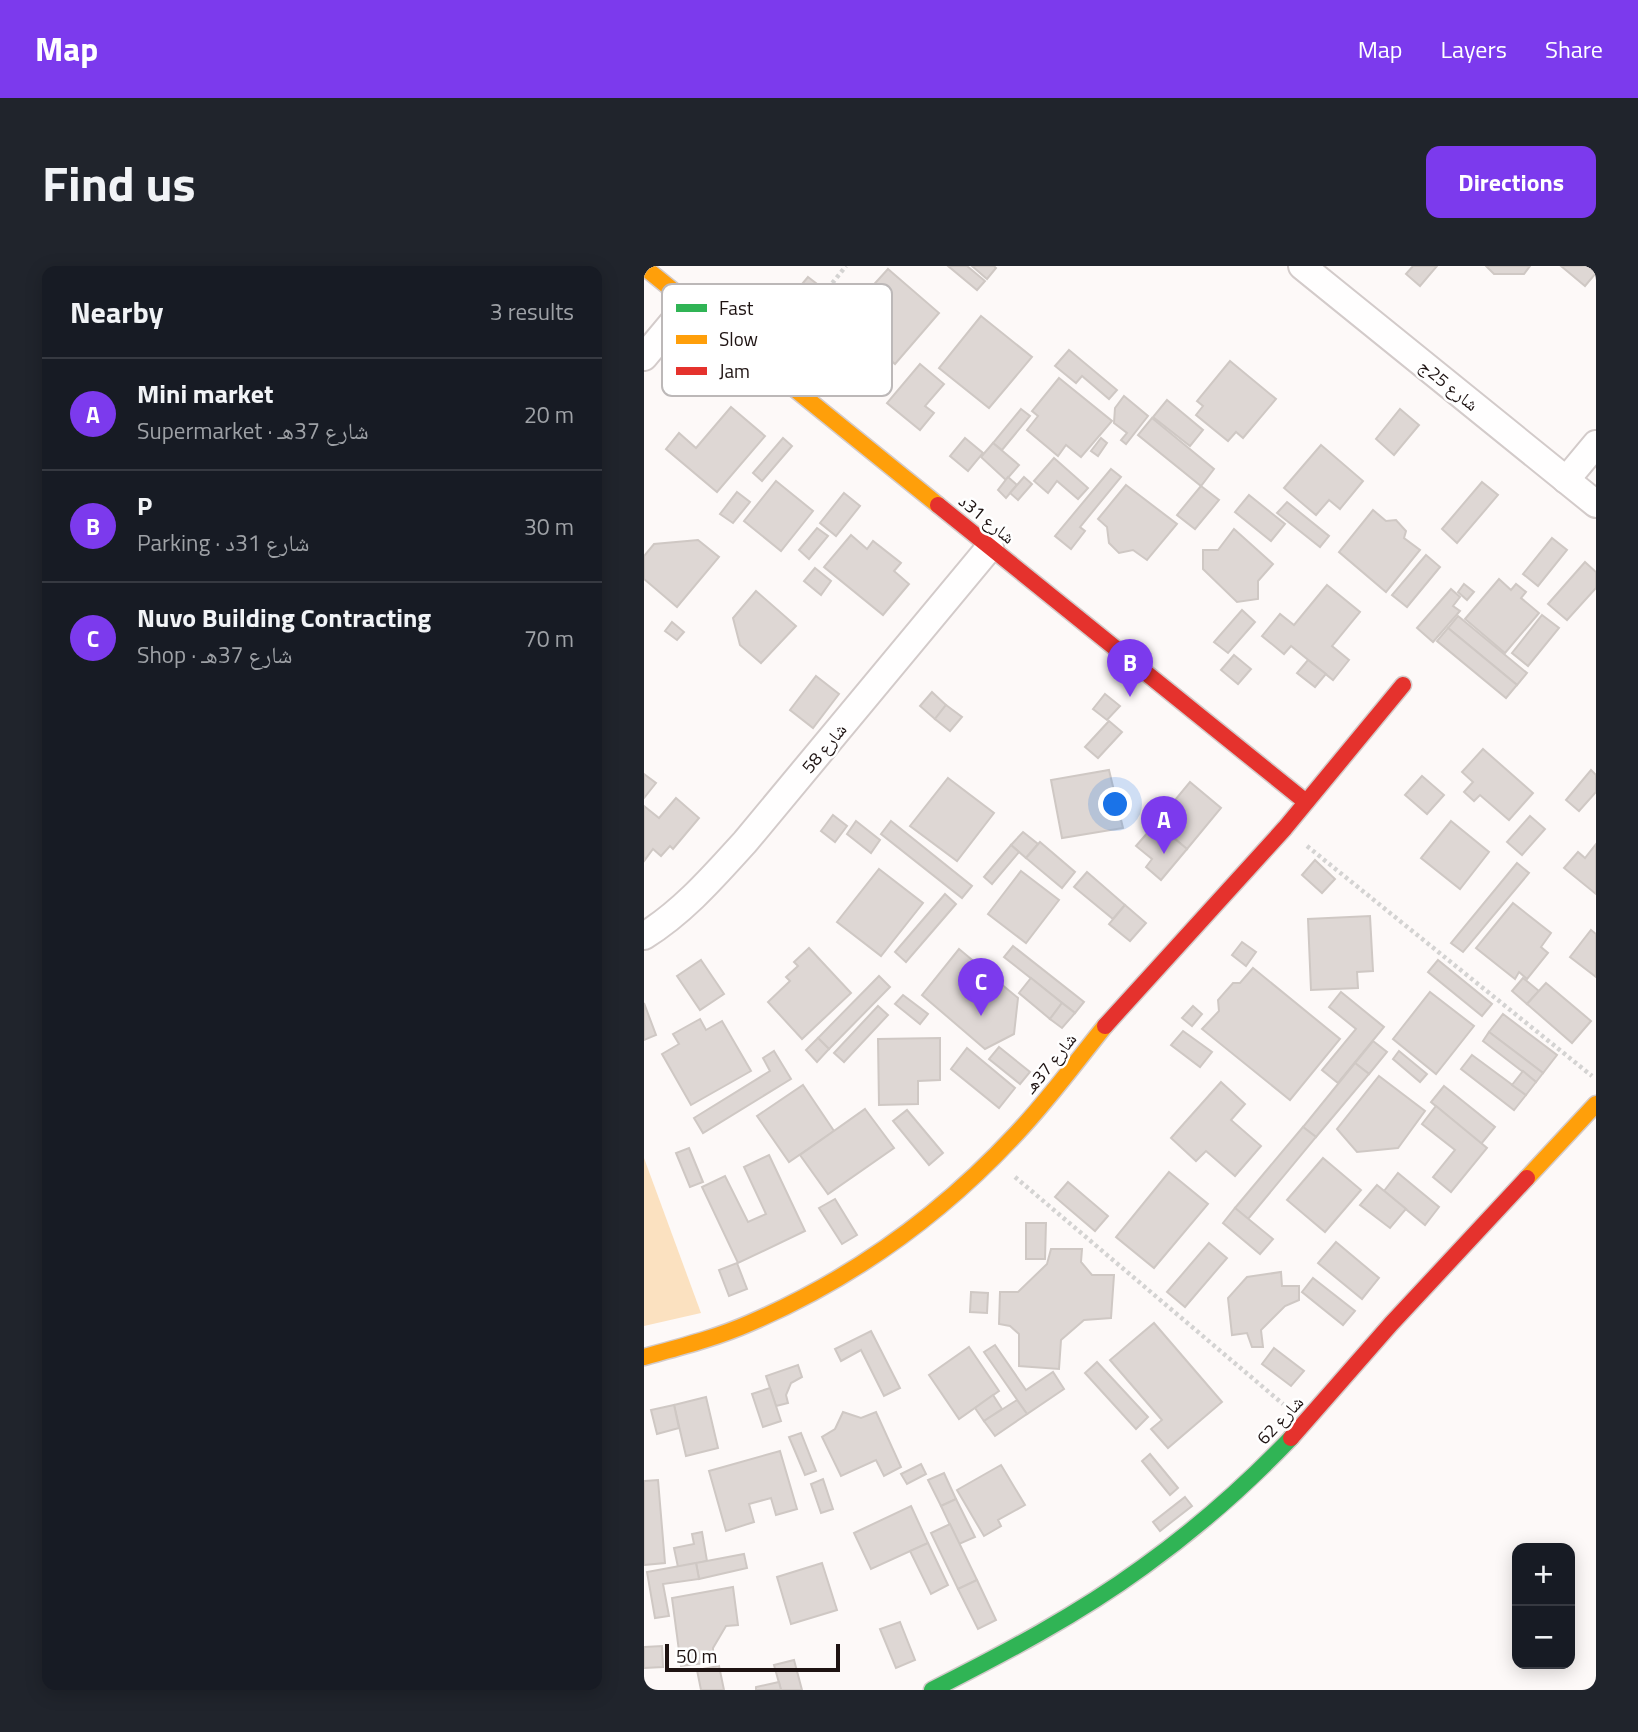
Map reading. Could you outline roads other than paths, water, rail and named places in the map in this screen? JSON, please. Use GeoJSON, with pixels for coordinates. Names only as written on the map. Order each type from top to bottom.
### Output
{"type":"FeatureCollection","features":[{"type":"Feature","properties":{"kind":"street","name":"شارع 25ج"},"geometry":{"type":"LineString","coordinates":[[1302,266],[1596,504]]}},
{"type":"Feature","properties":{"kind":"street","name":"شارع 31د"},"geometry":{"type":"LineString","coordinates":[[644,267],[665,284]]}},
{"type":"Feature","properties":{"kind":"street"},"geometry":{"type":"LineString","coordinates":[[644,357],[662,335]]}},
{"type":"Feature","properties":{"kind":"street","name":"شارع 31د"},"geometry":{"type":"LineString","coordinates":[[803,396],[1306,802]]}},
{"type":"Feature","properties":{"kind":"street"},"geometry":{"type":"LineString","coordinates":[[1566,480],[1596,444]]}},
{"type":"Feature","properties":{"kind":"street","name":"شارع 58"},"geometry":{"type":"LineString","coordinates":[[644,936],[675,914],[745,842],[990,547]]}},
{"type":"Feature","properties":{"kind":"street","name":"شارع 37هـ"},"geometry":{"type":"LineString","coordinates":[[644,1357],[696,1343],[775,1312],[885,1249],[952,1197],[993,1158],[1046,1100],[1102,1028],[1285,828],[1403,685]]}},
{"type":"Feature","properties":{"kind":"street","name":"شارع 62"},"geometry":{"type":"LineString","coordinates":[[932,1690],[1089,1604],[1147,1564],[1248,1481],[1305,1423],[1362,1356],[1596,1104]]}},
{"type":"Feature","properties":{"kind":"place","name":"P"},"geometry":{"type":"Point","coordinates":[1130,697]}},
{"type":"Feature","properties":{"kind":"place","name":"Mini market"},"geometry":{"type":"Point","coordinates":[1164,854]}},
{"type":"Feature","properties":{"kind":"place","name":"Nuvo Building Contracting"},"geometry":{"type":"Point","coordinates":[981,1016]}}]}
